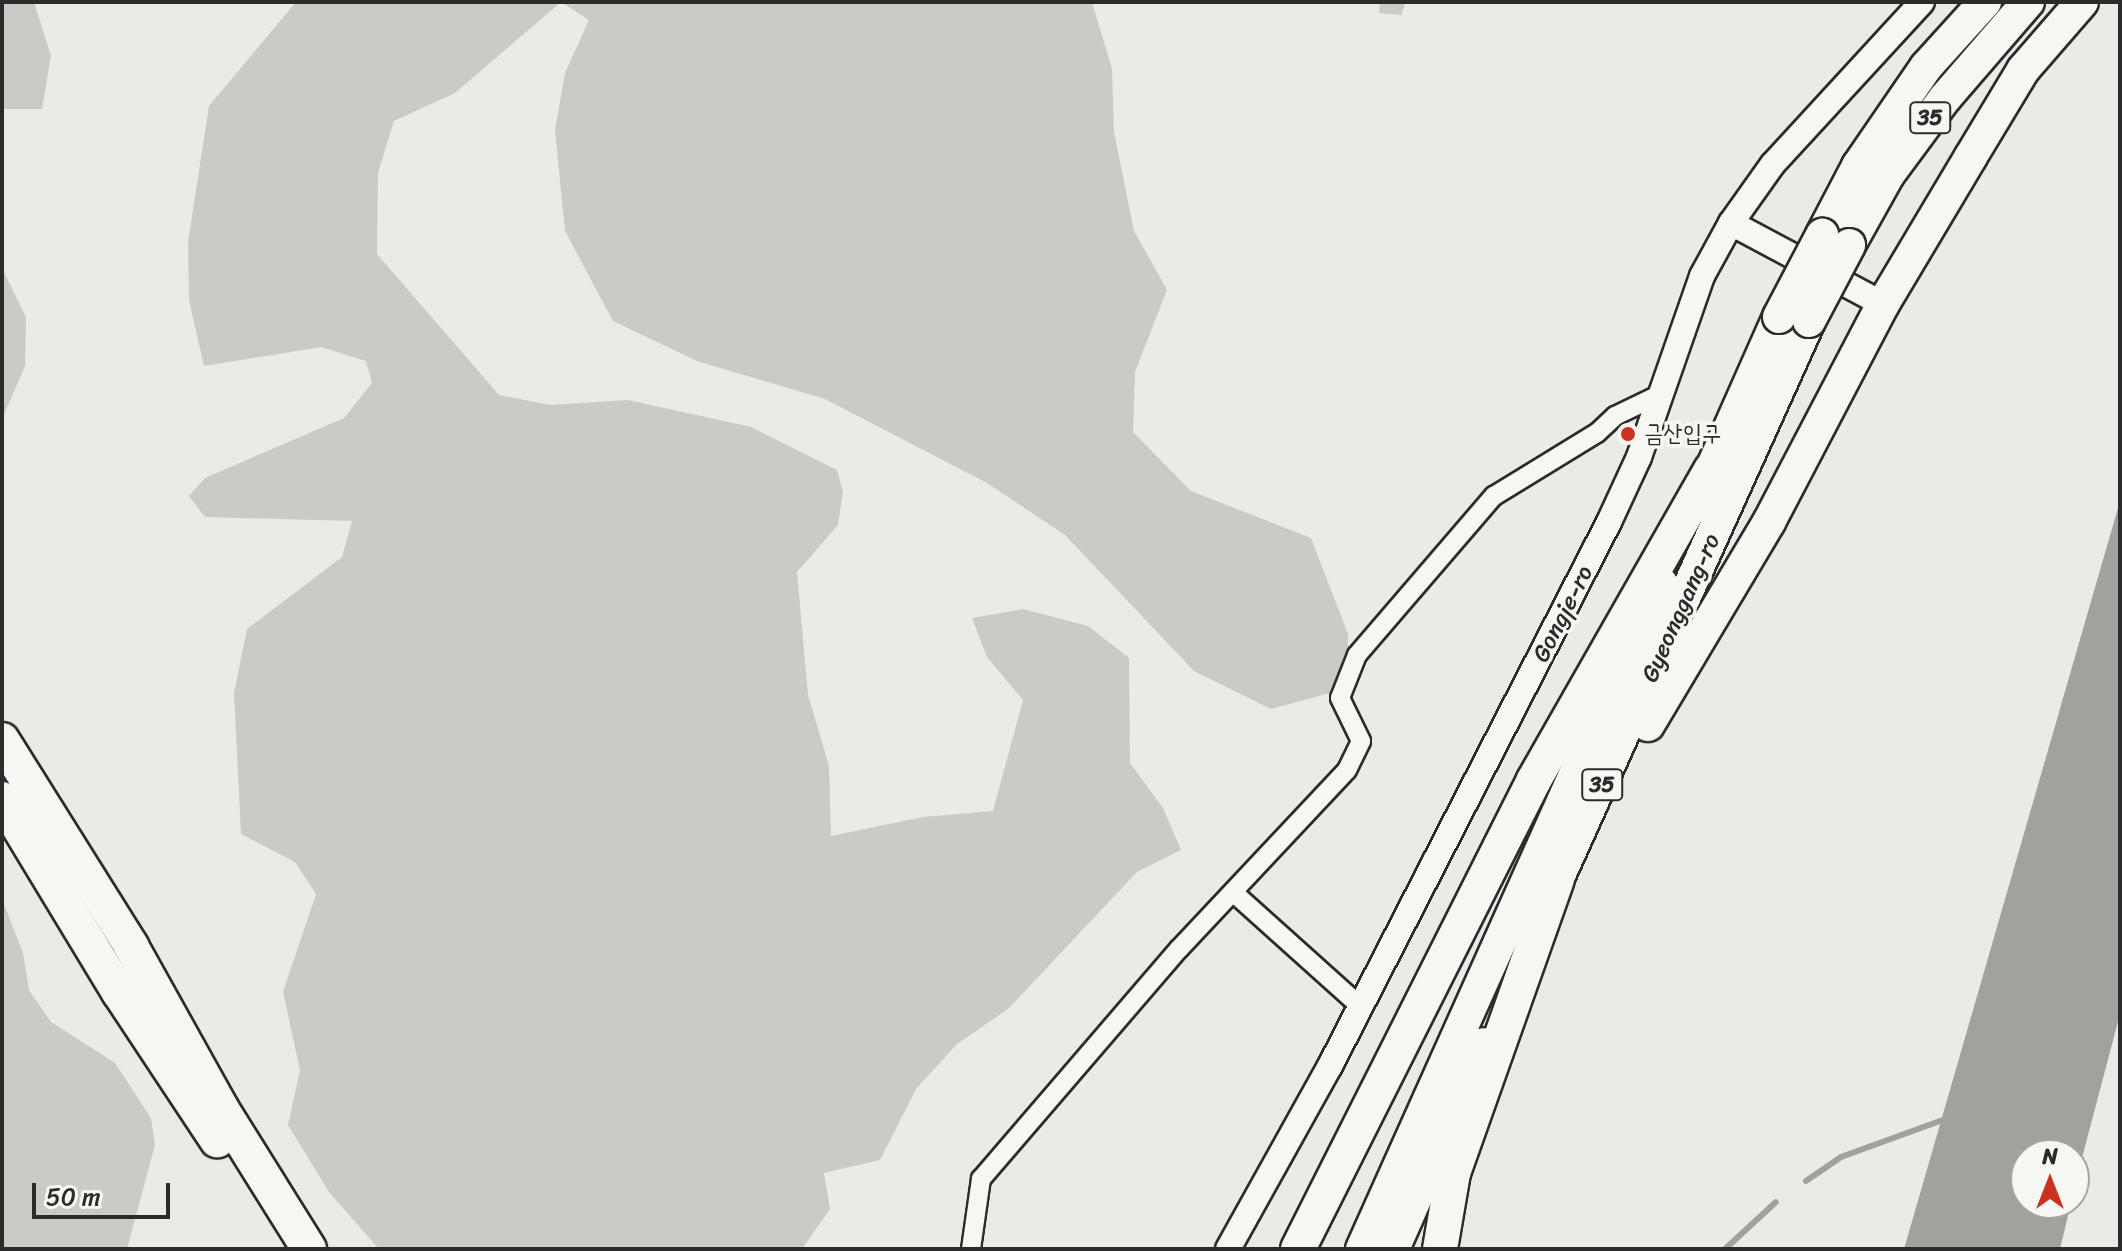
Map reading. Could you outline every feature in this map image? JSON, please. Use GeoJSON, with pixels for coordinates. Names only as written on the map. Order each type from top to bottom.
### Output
{"type":"FeatureCollection","features":[{"type":"Feature","properties":{"kind":"highway","name":"Gyeonggang-ro"},"geometry":{"type":"LineString","coordinates":[[1836,240],[1858,166],[1926,67],[1985,2]]}},
{"type":"Feature","properties":{"kind":"highway","name":"Gyeonggang-ro"},"geometry":{"type":"LineString","coordinates":[[1362,1249],[1711,470],[1836,240],[1945,98],[2028,2]]}},
{"type":"Feature","properties":{"kind":"highway"},"geometry":{"type":"LineString","coordinates":[[1577,843],[1769,522],[1883,304],[2023,70],[2082,2]]}},
{"type":"Feature","properties":{"kind":"highway","name":"Gyeonggang-ro"},"geometry":{"type":"LineString","coordinates":[[1393,1249],[1557,880],[1577,843],[1794,319]]}},
{"type":"Feature","properties":{"kind":"highway"},"geometry":{"type":"LineString","coordinates":[[1298,1249],[1534,780],[1711,470]]}},
{"type":"Feature","properties":{"kind":"highway"},"geometry":{"type":"LineString","coordinates":[[2,740],[131,946],[221,1108],[309,1249]]}},
{"type":"Feature","properties":{"kind":"highway"},"geometry":{"type":"LineString","coordinates":[[2,799],[119,992],[287,1249]]}},
{"type":"Feature","properties":{"kind":"highway"},"geometry":{"type":"LineString","coordinates":[[1440,1249],[1453,1173],[1557,880]]}},
{"type":"Feature","properties":{"kind":"street","name":"Gongje-ro"},"geometry":{"type":"LineString","coordinates":[[1228,1249],[1361,1007],[1609,522],[1661,394],[1702,276],[1731,223],[1773,164],[1922,2]]}},
{"type":"Feature","properties":{"kind":"street"},"geometry":{"type":"LineString","coordinates":[[1731,223],[1883,304]]}},
{"type":"Feature","properties":{"kind":"street"},"geometry":{"type":"LineString","coordinates":[[971,1249],[981,1179],[1033,1124],[1047,1098],[1347,770],[1361,741],[1340,698],[1357,655],[1494,496],[1597,433],[1615,416],[1661,394]]}},
{"type":"Feature","properties":{"kind":"street"},"geometry":{"type":"LineString","coordinates":[[1234,893],[1361,1007]]}},
{"type":"Feature","properties":{"kind":"shaded area"},"geometry":{"type":"Polygon","coordinates":[[[2,2],[34,2],[51,56],[42,109],[2,109],[2,2]]]}},
{"type":"Feature","properties":{"kind":"shaded area"},"geometry":{"type":"Polygon","coordinates":[[[296,2],[561,2],[455,93],[394,121],[378,173],[377,254],[499,395],[550,405],[628,400],[751,427],[837,470],[843,492],[838,525],[797,572],[808,695],[829,766],[831,836],[923,817],[993,811],[1023,700],[987,657],[972,618],[1023,609],[1088,626],[1129,658],[1130,763],[1163,808],[1181,850],[1137,872],[1008,1009],[957,1044],[916,1089],[880,1160],[824,1173],[830,1209],[802,1249],[379,1249],[329,1192],[288,1125],[300,1070],[283,992],[316,894],[295,862],[241,834],[234,693],[247,629],[342,557],[352,521],[205,517],[189,496],[205,478],[344,418],[372,383],[366,361],[321,347],[204,366],[189,300],[188,242],[209,106],[296,2]]]}},
{"type":"Feature","properties":{"kind":"shaded area"},"geometry":{"type":"Polygon","coordinates":[[[561,2],[1092,2],[1112,69],[1114,132],[1134,231],[1167,290],[1135,372],[1133,432],[1191,491],[1311,538],[1348,634],[1348,688],[1271,709],[1194,671],[1065,535],[987,483],[825,399],[697,361],[613,321],[565,231],[555,130],[565,73],[589,20],[561,2]]]}},
{"type":"Feature","properties":{"kind":"shaded area"},"geometry":{"type":"Polygon","coordinates":[[[1380,2],[1406,2],[1401,15],[1379,13],[1380,2]]]}},
{"type":"Feature","properties":{"kind":"shaded area"},"geometry":{"type":"Polygon","coordinates":[[[2,268],[26,317],[25,366],[2,419],[2,268]]]}},
{"type":"Feature","properties":{"kind":"shaded area"},"geometry":{"type":"Polygon","coordinates":[[[2120,501],[2120,1014],[2087,1139],[2010,1139],[2010,1219],[2067,1219],[2060,1249],[1904,1249],[2120,501]]]}},
{"type":"Feature","properties":{"kind":"shaded area"},"geometry":{"type":"Polygon","coordinates":[[[2,899],[23,953],[29,990],[51,1022],[115,1063],[151,1118],[155,1145],[127,1249],[2,1249],[2,899]]]}},
{"type":"Feature","properties":{"kind":"waterway"},"geometry":{"type":"LineString","coordinates":[[1806,1181],[1841,1157],[1948,1118]]}},
{"type":"Feature","properties":{"kind":"waterway"},"geometry":{"type":"LineString","coordinates":[[1725,1249],[1776,1202]]}},
{"type":"Feature","properties":{"kind":"place","name":"금산입구"},"geometry":{"type":"Point","coordinates":[1628,434]}}]}
